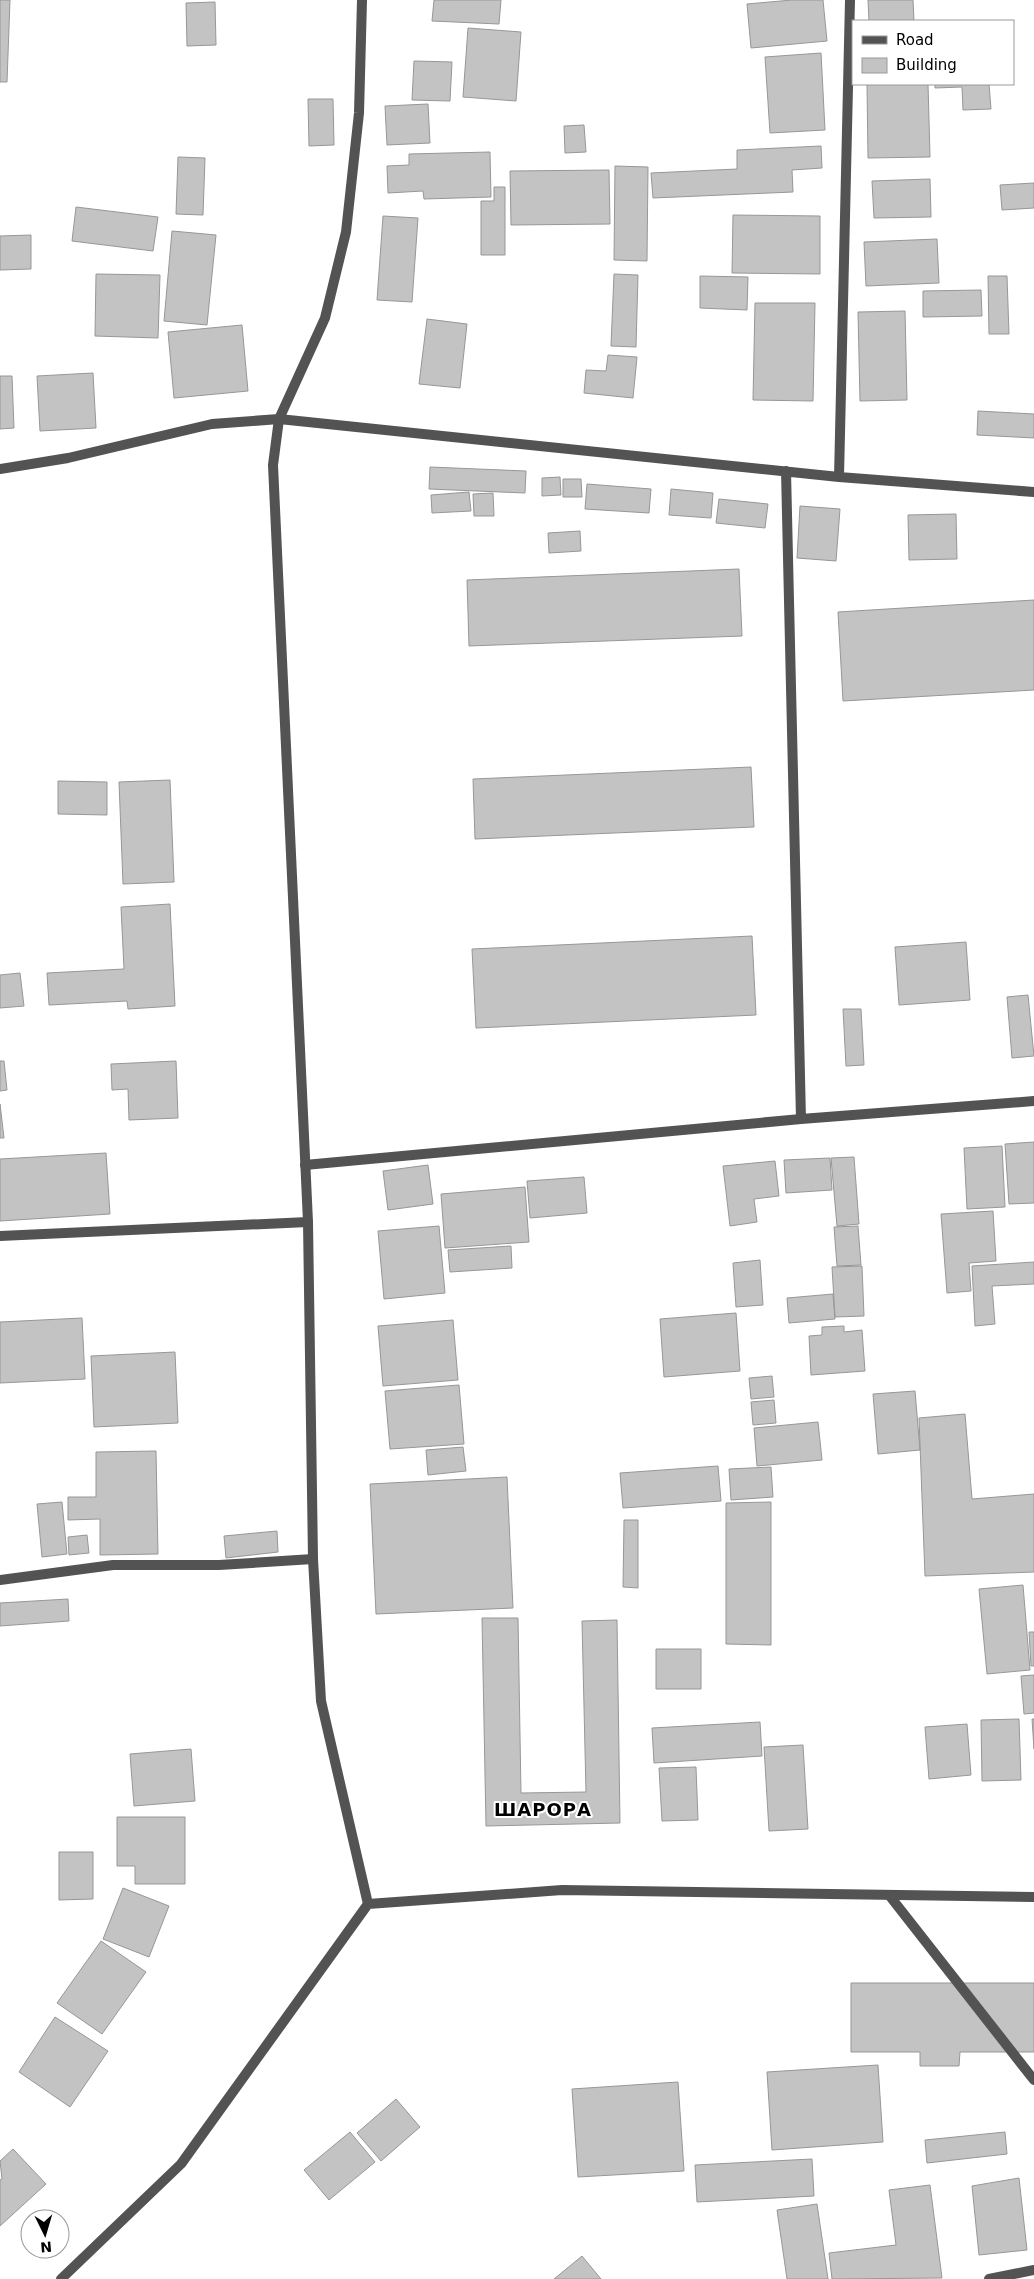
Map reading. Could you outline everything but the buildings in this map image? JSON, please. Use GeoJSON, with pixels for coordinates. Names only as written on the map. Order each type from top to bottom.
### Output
{"type":"FeatureCollection","features":[{"type":"Feature","properties":{"kind":"street"},"geometry":{"type":"LineString","coordinates":[[61,2279],[180,2164],[368,1904],[321,1701],[313,1559],[308,1222],[273,465],[279,419],[325,318],[346,232],[359,114],[362,0]]}},
{"type":"Feature","properties":{"kind":"street"},"geometry":{"type":"LineString","coordinates":[[839,476],[850,0]]}},
{"type":"Feature","properties":{"kind":"street"},"geometry":{"type":"LineString","coordinates":[[0,469],[68,458],[212,424],[279,419],[786,471],[1034,492]]}},
{"type":"Feature","properties":{"kind":"street"},"geometry":{"type":"LineString","coordinates":[[786,471],[801,1119]]}},
{"type":"Feature","properties":{"kind":"street"},"geometry":{"type":"LineString","coordinates":[[305,1165],[801,1119],[1034,1101]]}},
{"type":"Feature","properties":{"kind":"street"},"geometry":{"type":"LineString","coordinates":[[0,1236],[308,1222]]}},
{"type":"Feature","properties":{"kind":"street"},"geometry":{"type":"LineString","coordinates":[[0,1580],[113,1565],[219,1564],[313,1559]]}},
{"type":"Feature","properties":{"kind":"street"},"geometry":{"type":"LineString","coordinates":[[368,1904],[562,1890],[1034,1897]]}},
{"type":"Feature","properties":{"kind":"street"},"geometry":{"type":"LineString","coordinates":[[889,1895],[1034,2080]]}},
{"type":"Feature","properties":{"kind":"street"},"geometry":{"type":"LineString","coordinates":[[989,2279],[1034,2270]]}},
{"type":"Feature","properties":{"kind":"district","name":"ШАРОРА"},"geometry":{"type":"Point","coordinates":[543,1809]}}]}
